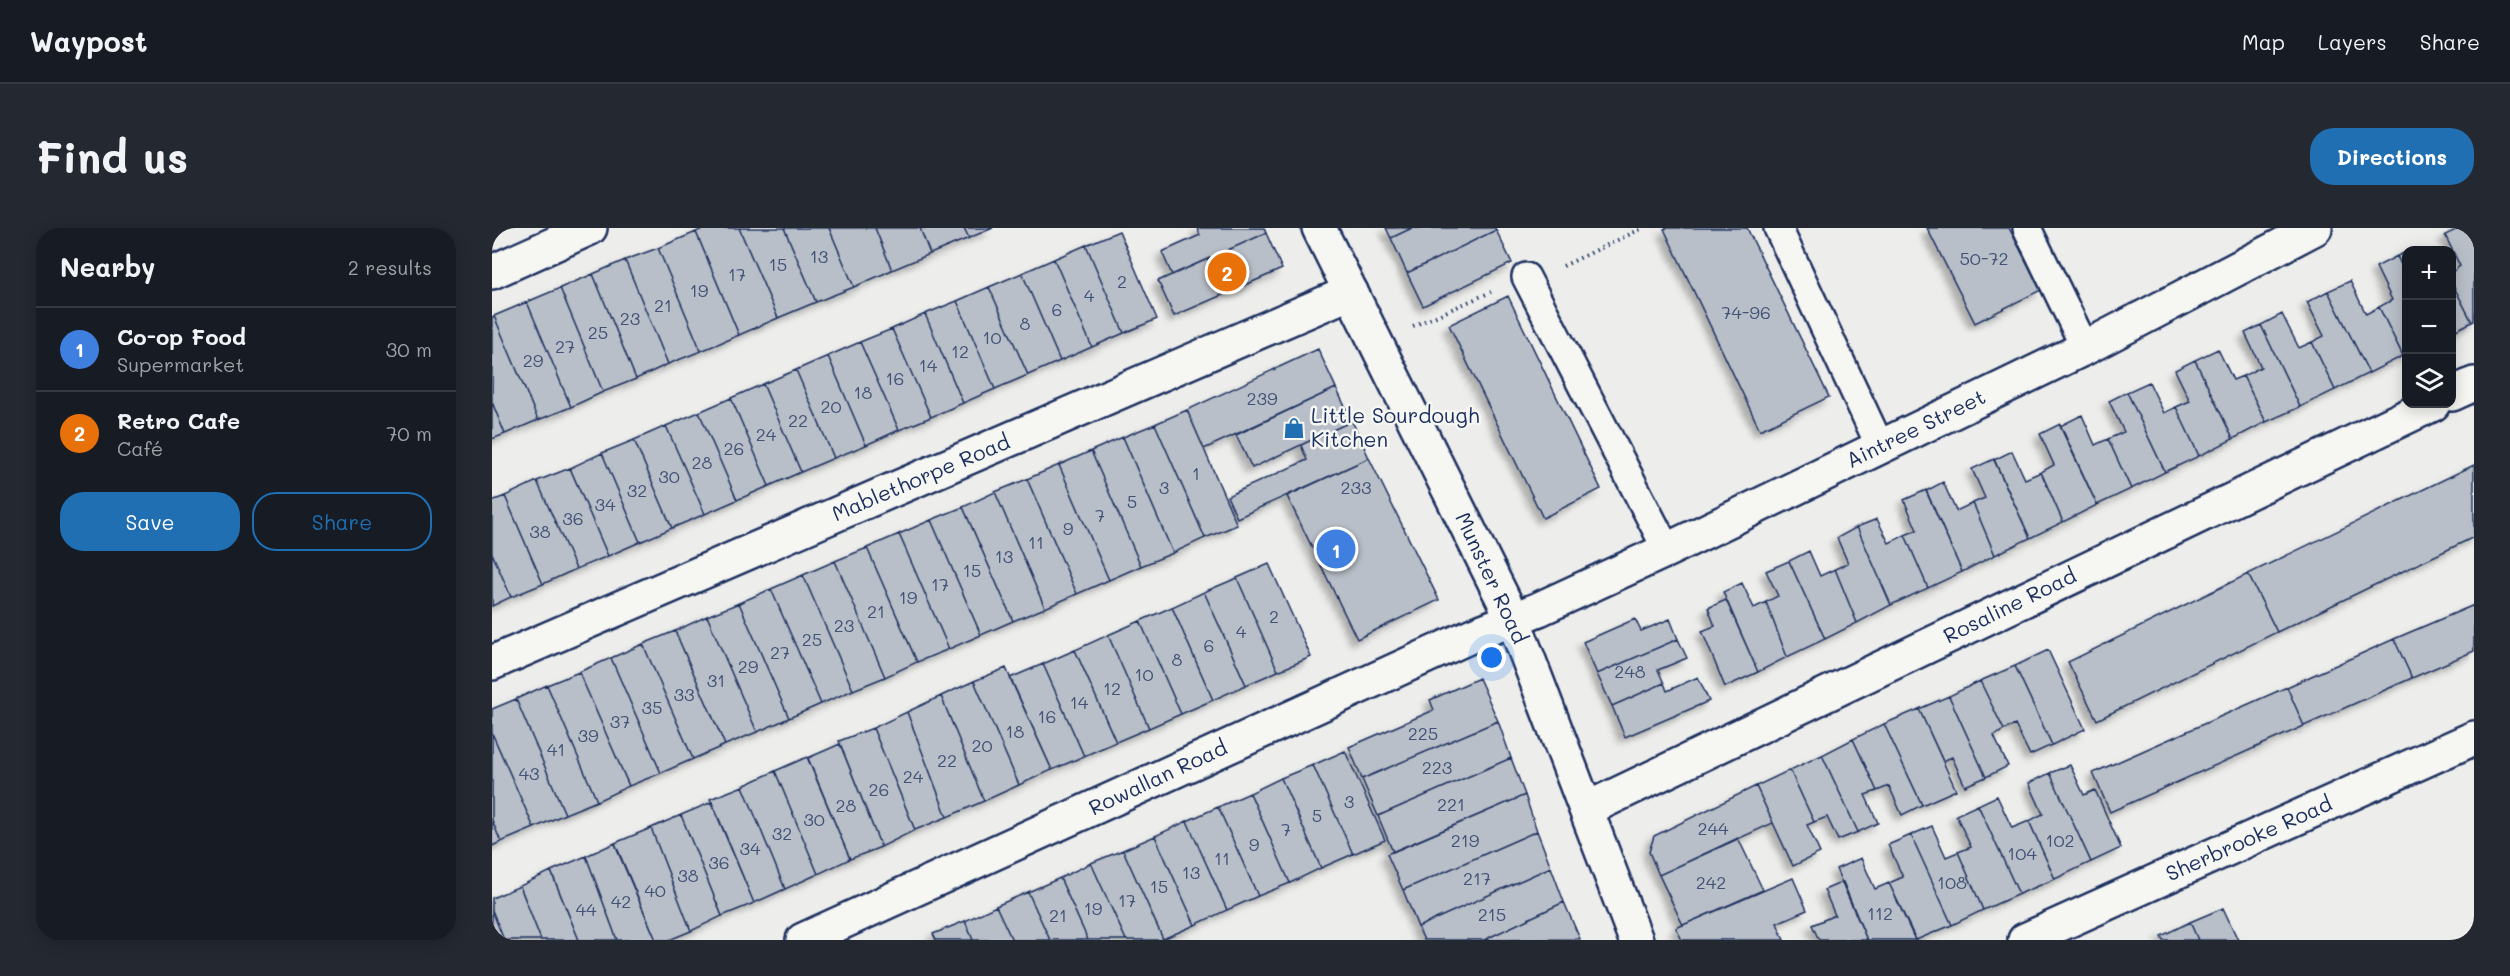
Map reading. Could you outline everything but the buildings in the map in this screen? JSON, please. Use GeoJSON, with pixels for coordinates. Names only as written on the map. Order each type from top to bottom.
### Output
{"type":"FeatureCollection","features":[{"type":"Feature","properties":{"kind":"street"},"geometry":{"type":"LineString","coordinates":[[492,272],[590,228]]}},
{"type":"Feature","properties":{"kind":"street","name":"Munster Road"},"geometry":{"type":"LineString","coordinates":[[1319,228],[1513,619],[1636,940]]}},
{"type":"Feature","properties":{"kind":"street","name":"Aintree Street"},"geometry":{"type":"LineString","coordinates":[[1513,619],[1667,550],[2085,348],[2306,230]]}},
{"type":"Feature","properties":{"kind":"street","name":"Mablethorpe Road"},"geometry":{"type":"LineString","coordinates":[[492,663],[1351,292]]}},
{"type":"Feature","properties":{"kind":"street"},"geometry":{"type":"LineString","coordinates":[[2456,392],[2474,384]]}},
{"type":"Feature","properties":{"kind":"street","name":"Rosaline Road"},"geometry":{"type":"LineString","coordinates":[[1587,809],[2425,408]]}},
{"type":"Feature","properties":{"kind":"street","name":"Rowallan Road"},"geometry":{"type":"LineString","coordinates":[[803,940],[1475,634],[1513,619]]}},
{"type":"Feature","properties":{"kind":"street","name":"Sherbrooke Road"},"geometry":{"type":"LineString","coordinates":[[2025,940],[2474,738]]}},
{"type":"Feature","properties":{"kind":"lane"},"geometry":{"type":"LineString","coordinates":[[1778,228],[1880,446]]}},
{"type":"Feature","properties":{"kind":"lane"},"geometry":{"type":"LineString","coordinates":[[2027,228],[2085,348]]}},
{"type":"Feature","properties":{"kind":"lane"},"geometry":{"type":"LineString","coordinates":[[1526,277],[1667,550]]}},
{"type":"Feature","properties":{"kind":"place","name":"Retro Cafe"},"geometry":{"type":"Point","coordinates":[1227,272]}},
{"type":"Feature","properties":{"kind":"place","name":"Little Sourdough Kitchen"},"geometry":{"type":"Point","coordinates":[1294,428]}},
{"type":"Feature","properties":{"kind":"place","name":"Co-op Food"},"geometry":{"type":"Point","coordinates":[1336,549]}}]}
